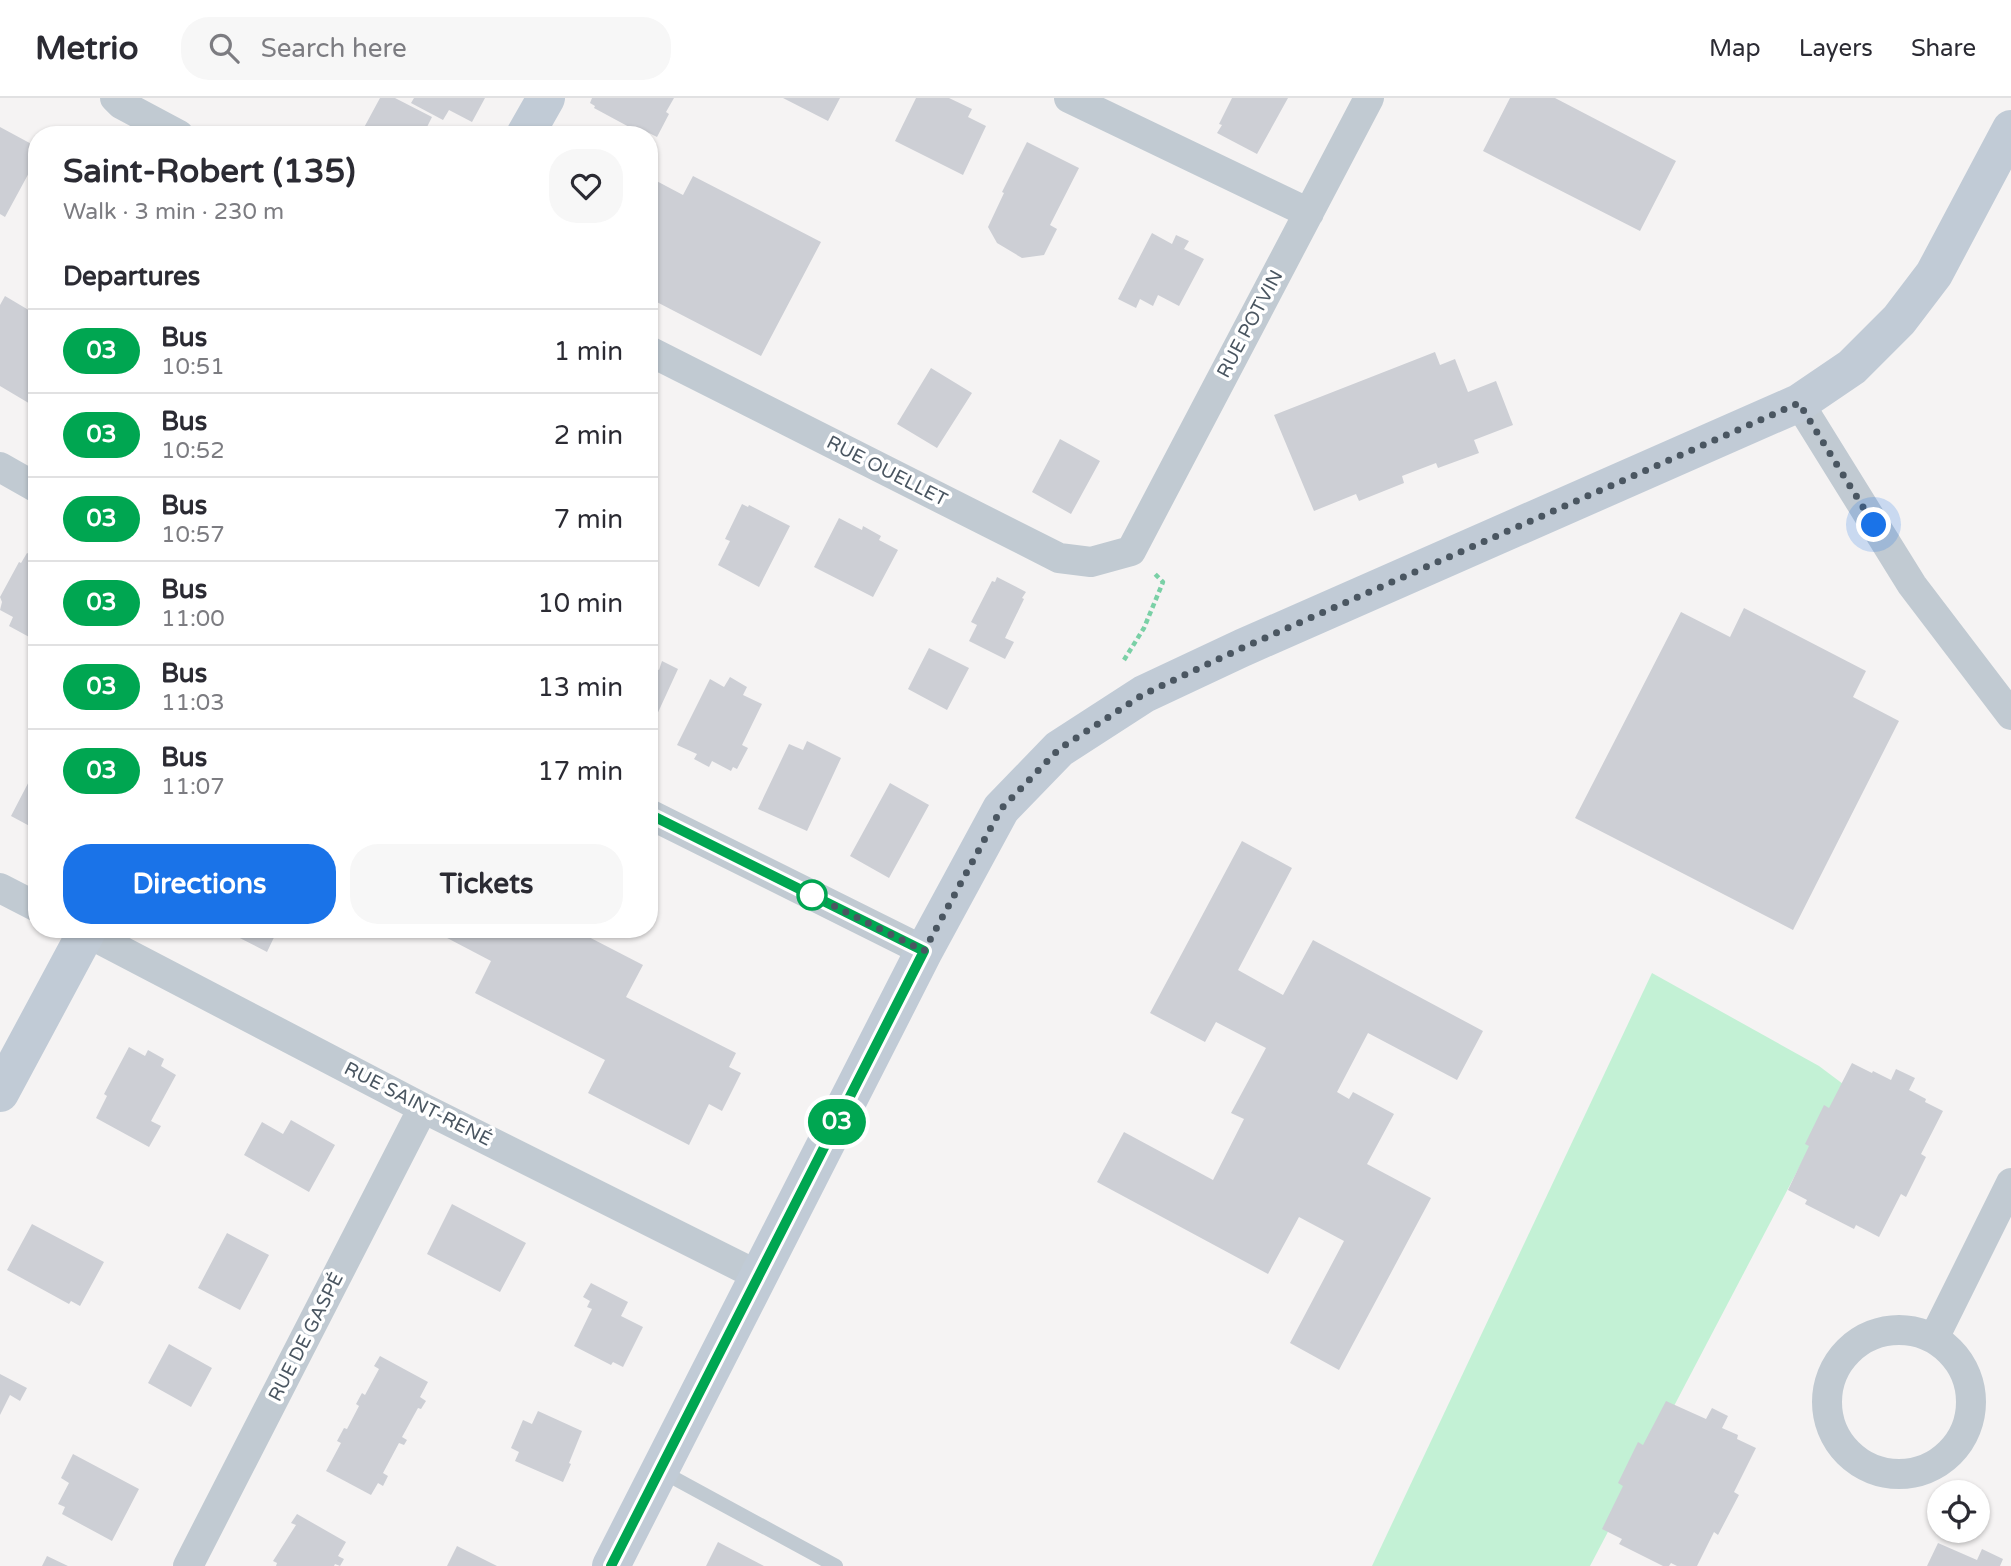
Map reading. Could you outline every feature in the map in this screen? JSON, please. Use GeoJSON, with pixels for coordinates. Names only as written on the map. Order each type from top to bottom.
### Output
{"type":"FeatureCollection","features":[{"type":"Feature","properties":{"kind":"street"},"geometry":{"type":"LineString","coordinates":[[115,98],[162,126]]}},
{"type":"Feature","properties":{"kind":"street"},"geometry":{"type":"LineString","coordinates":[[530,126],[546,98]]}},
{"type":"Feature","properties":{"kind":"street"},"geometry":{"type":"LineString","coordinates":[[1069,98],[1309,213]]}},
{"type":"Feature","properties":{"kind":"street","name":"RUE POTVIN"},"geometry":{"type":"LineString","coordinates":[[1131,551],[1369,98]]}},
{"type":"Feature","properties":{"kind":"street"},"geometry":{"type":"LineString","coordinates":[[611,1566],[924,951],[1001,809],[1059,749],[1144,694],[1799,403],[1852,367],[1899,320],[1934,274],[2011,129]]}},
{"type":"Feature","properties":{"kind":"street","name":"RUE OUELLET"},"geometry":{"type":"LineString","coordinates":[[658,356],[1059,558],[1090,562],[1131,551]]}},
{"type":"Feature","properties":{"kind":"street"},"geometry":{"type":"LineString","coordinates":[[1799,403],[1912,585],[2011,715]]}},
{"type":"Feature","properties":{"kind":"street"},"geometry":{"type":"LineString","coordinates":[[0,467],[28,483]]}},
{"type":"Feature","properties":{"kind":"street"},"geometry":{"type":"LineString","coordinates":[[658,818],[924,951]]}},
{"type":"Feature","properties":{"kind":"street"},"geometry":{"type":"LineString","coordinates":[[0,888],[28,902]]}},
{"type":"Feature","properties":{"kind":"street"},"geometry":{"type":"LineString","coordinates":[[0,1093],[81,938]]}},
{"type":"Feature","properties":{"kind":"street","name":"RUE SAINT-RENÉ"},"geometry":{"type":"LineString","coordinates":[[100,938],[424,1108],[759,1276]]}},
{"type":"Feature","properties":{"kind":"street","name":"RUE DE GASPÉ"},"geometry":{"type":"LineString","coordinates":[[188,1566],[424,1108]]}},
{"type":"Feature","properties":{"kind":"street"},"geometry":{"type":"LineString","coordinates":[[1934,1338],[2011,1182]]}},
{"type":"Feature","properties":{"kind":"street"},"geometry":{"type":"LineString","coordinates":[[1890,1329],[1913,1330],[1934,1338],[1954,1354],[1966,1375],[1971,1400],[1968,1425],[1955,1447],[1937,1464],[1913,1473],[1888,1474],[1864,1466],[1845,1450],[1833,1431],[1826,1409],[1828,1387],[1836,1366],[1850,1348],[1868,1336],[1890,1329]]}},
{"type":"Feature","properties":{"kind":"lane"},"geometry":{"type":"LineString","coordinates":[[660,1470],[836,1566]]}},
{"type":"Feature","properties":{"kind":"path"},"geometry":{"type":"LineString","coordinates":[[1131,551],[1163,582],[1144,628],[1123,663],[1144,694]]}},
{"type":"Feature","properties":{"kind":"green space"},"geometry":{"type":"Polygon","coordinates":[[[1652,973],[1819,1066],[1843,1084],[1590,1566],[1372,1566],[1652,973]]]}},
{"type":"Feature","properties":{"kind":"building"},"geometry":{"type":"Polygon","coordinates":[[[380,98],[395,98],[432,117],[428,126],[365,126],[380,98]]]}},
{"type":"Feature","properties":{"kind":"building"},"geometry":{"type":"Polygon","coordinates":[[[414,98],[485,98],[472,122],[449,110],[443,120],[411,103],[414,98]]]}},
{"type":"Feature","properties":{"kind":"building"},"geometry":{"type":"Polygon","coordinates":[[[592,98],[674,98],[658,135],[658,126],[627,126],[594,108],[590,103],[592,98]]]}},
{"type":"Feature","properties":{"kind":"building"},"geometry":{"type":"Polygon","coordinates":[[[783,98],[840,98],[828,121],[783,98]]]}},
{"type":"Feature","properties":{"kind":"building"},"geometry":{"type":"Polygon","coordinates":[[[916,98],[949,98],[972,109],[968,117],[986,126],[963,175],[895,141],[916,98]]]}},
{"type":"Feature","properties":{"kind":"building"},"geometry":{"type":"Polygon","coordinates":[[[1232,98],[1288,98],[1257,154],[1217,133],[1232,98]]]}},
{"type":"Feature","properties":{"kind":"building"},"geometry":{"type":"Polygon","coordinates":[[[1510,98],[1555,98],[1676,161],[1640,231],[1483,151],[1510,98]]]}},
{"type":"Feature","properties":{"kind":"building"},"geometry":{"type":"Polygon","coordinates":[[[0,127],[28,142],[28,175],[5,217],[0,214],[0,127]]]}},
{"type":"Feature","properties":{"kind":"building"},"geometry":{"type":"Polygon","coordinates":[[[1027,142],[1079,168],[1050,225],[1057,229],[1044,255],[1022,258],[997,243],[988,227],[1027,142]]]}},
{"type":"Feature","properties":{"kind":"building"},"geometry":{"type":"Polygon","coordinates":[[[693,176],[821,242],[761,356],[658,303],[658,182],[683,195],[693,176]]]}},
{"type":"Feature","properties":{"kind":"building"},"geometry":{"type":"Polygon","coordinates":[[[1152,233],[1172,244],[1176,235],[1189,241],[1184,249],[1204,259],[1179,306],[1158,295],[1153,306],[1140,299],[1136,308],[1118,299],[1152,233]]]}},
{"type":"Feature","properties":{"kind":"building"},"geometry":{"type":"Polygon","coordinates":[[[5,296],[28,310],[28,403],[0,386],[0,305],[5,296]]]}},
{"type":"Feature","properties":{"kind":"building"},"geometry":{"type":"Polygon","coordinates":[[[1435,352],[1440,365],[1455,359],[1468,392],[1496,381],[1513,425],[1474,440],[1479,453],[1438,468],[1436,463],[1402,476],[1404,483],[1359,501],[1356,494],[1314,511],[1274,415],[1435,352]]]}},
{"type":"Feature","properties":{"kind":"building"},"geometry":{"type":"Polygon","coordinates":[[[931,368],[972,393],[937,448],[897,424],[931,368]]]}},
{"type":"Feature","properties":{"kind":"building"},"geometry":{"type":"Polygon","coordinates":[[[1060,439],[1100,461],[1071,514],[1032,492],[1060,439]]]}},
{"type":"Feature","properties":{"kind":"building"},"geometry":{"type":"Polygon","coordinates":[[[742,504],[790,526],[759,587],[718,565],[730,541],[725,539],[742,504]]]}},
{"type":"Feature","properties":{"kind":"building"},"geometry":{"type":"Polygon","coordinates":[[[839,518],[862,530],[863,526],[881,536],[879,540],[898,550],[873,597],[814,567],[839,518]]]}},
{"type":"Feature","properties":{"kind":"building"},"geometry":{"type":"Polygon","coordinates":[[[28,554],[28,636],[9,626],[13,617],[0,610],[0,597],[19,562],[21,563],[28,554]]]}},
{"type":"Feature","properties":{"kind":"building"},"geometry":{"type":"Polygon","coordinates":[[[997,577],[1026,592],[1005,638],[1014,642],[1005,659],[969,641],[977,625],[971,622],[992,581],[995,582],[997,577]]]}},
{"type":"Feature","properties":{"kind":"building"},"geometry":{"type":"Polygon","coordinates":[[[1744,608],[1866,671],[1853,697],[1899,721],[1793,930],[1575,818],[1681,612],[1730,637],[1744,608]]]}},
{"type":"Feature","properties":{"kind":"building"},"geometry":{"type":"Polygon","coordinates":[[[929,648],[969,668],[947,710],[908,689],[929,648]]]}},
{"type":"Feature","properties":{"kind":"building"},"geometry":{"type":"Polygon","coordinates":[[[662,661],[678,669],[658,712],[658,670],[662,661]]]}},
{"type":"Feature","properties":{"kind":"building"},"geometry":{"type":"Polygon","coordinates":[[[730,677],[747,687],[743,695],[762,704],[742,745],[748,748],[737,769],[733,767],[731,771],[712,761],[709,767],[694,759],[697,754],[677,745],[710,679],[724,687],[730,677]]]}},
{"type":"Feature","properties":{"kind":"building"},"geometry":{"type":"Polygon","coordinates":[[[807,741],[841,758],[807,831],[758,809],[789,744],[803,750],[807,741]]]}},
{"type":"Feature","properties":{"kind":"building"},"geometry":{"type":"Polygon","coordinates":[[[28,783],[28,825],[11,816],[28,783]]]}},
{"type":"Feature","properties":{"kind":"building"},"geometry":{"type":"Polygon","coordinates":[[[890,783],[929,805],[889,878],[850,856],[890,783]]]}},
{"type":"Feature","properties":{"kind":"building"},"geometry":{"type":"Polygon","coordinates":[[[1242,841],[1292,868],[1238,970],[1283,995],[1313,940],[1483,1031],[1457,1080],[1368,1033],[1337,1092],[1349,1099],[1353,1092],[1394,1114],[1367,1164],[1431,1198],[1339,1370],[1290,1343],[1344,1241],[1299,1217],[1268,1274],[1097,1182],[1124,1132],[1213,1180],[1244,1119],[1231,1113],[1266,1048],[1216,1022],[1205,1042],[1150,1013],[1242,841]]]}},
{"type":"Feature","properties":{"kind":"building"},"geometry":{"type":"Polygon","coordinates":[[[240,938],[274,938],[267,952],[240,938]]]}},
{"type":"Feature","properties":{"kind":"building"},"geometry":{"type":"Polygon","coordinates":[[[447,938],[591,938],[643,965],[626,997],[736,1053],[729,1067],[741,1073],[722,1111],[709,1104],[689,1145],[588,1093],[605,1060],[475,993],[491,961],[447,938]]]}},
{"type":"Feature","properties":{"kind":"building"},"geometry":{"type":"Polygon","coordinates":[[[129,1047],[145,1056],[148,1050],[164,1059],[161,1066],[176,1075],[151,1121],[161,1126],[149,1147],[96,1118],[107,1096],[104,1094],[129,1047]]]}},
{"type":"Feature","properties":{"kind":"building"},"geometry":{"type":"Polygon","coordinates":[[[1852,1063],[1891,1080],[1896,1069],[1915,1078],[1909,1090],[1943,1111],[1921,1154],[1926,1157],[1906,1197],[1901,1194],[1879,1237],[1856,1225],[1854,1229],[1805,1204],[1807,1200],[1788,1190],[1809,1146],[1805,1144],[1824,1105],[1829,1108],[1852,1063]]]}},
{"type":"Feature","properties":{"kind":"building"},"geometry":{"type":"Polygon","coordinates":[[[291,1120],[335,1145],[309,1192],[244,1155],[262,1122],[283,1134],[291,1120]]]}},
{"type":"Feature","properties":{"kind":"building"},"geometry":{"type":"Polygon","coordinates":[[[452,1204],[526,1243],[500,1292],[427,1254],[452,1204]]]}},
{"type":"Feature","properties":{"kind":"building"},"geometry":{"type":"Polygon","coordinates":[[[32,1224],[104,1262],[80,1306],[71,1301],[69,1304],[7,1270],[32,1224]]]}},
{"type":"Feature","properties":{"kind":"building"},"geometry":{"type":"Polygon","coordinates":[[[227,1233],[269,1255],[240,1310],[198,1288],[227,1233]]]}},
{"type":"Feature","properties":{"kind":"building"},"geometry":{"type":"Polygon","coordinates":[[[591,1283],[628,1302],[621,1316],[643,1327],[623,1367],[613,1362],[611,1365],[574,1346],[592,1309],[587,1307],[590,1301],[583,1297],[591,1283]]]}},
{"type":"Feature","properties":{"kind":"building"},"geometry":{"type":"Polygon","coordinates":[[[169,1344],[212,1368],[191,1407],[148,1383],[169,1344]]]}},
{"type":"Feature","properties":{"kind":"building"},"geometry":{"type":"Polygon","coordinates":[[[380,1356],[428,1382],[420,1397],[426,1401],[421,1409],[418,1408],[402,1437],[407,1440],[404,1445],[399,1443],[383,1473],[388,1476],[383,1486],[378,1483],[371,1495],[326,1471],[341,1443],[337,1441],[359,1406],[356,1404],[362,1393],[365,1395],[379,1369],[374,1366],[380,1356]]]}},
{"type":"Feature","properties":{"kind":"building"},"geometry":{"type":"Polygon","coordinates":[[[0,1374],[27,1388],[20,1401],[10,1395],[0,1415],[0,1374]]]}},
{"type":"Feature","properties":{"kind":"building"},"geometry":{"type":"Polygon","coordinates":[[[1666,1401],[1706,1419],[1712,1408],[1728,1416],[1722,1428],[1756,1448],[1734,1492],[1739,1495],[1718,1535],[1714,1532],[1697,1566],[1677,1566],[1671,1563],[1669,1566],[1663,1566],[1619,1544],[1622,1539],[1602,1529],[1623,1486],[1618,1483],[1638,1442],[1643,1445],[1666,1401]]]}},
{"type":"Feature","properties":{"kind":"building"},"geometry":{"type":"Polygon","coordinates":[[[538,1411],[582,1431],[563,1482],[515,1461],[519,1452],[511,1448],[523,1420],[532,1424],[538,1411]]]}},
{"type":"Feature","properties":{"kind":"building"},"geometry":{"type":"Polygon","coordinates":[[[73,1454],[139,1489],[112,1541],[62,1514],[65,1507],[58,1504],[69,1483],[61,1478],[73,1454]]]}},
{"type":"Feature","properties":{"kind":"building"},"geometry":{"type":"Polygon","coordinates":[[[297,1514],[346,1542],[338,1556],[344,1559],[340,1566],[276,1566],[277,1563],[273,1561],[296,1525],[291,1523],[297,1514]]]}},
{"type":"Feature","properties":{"kind":"building"},"geometry":{"type":"Polygon","coordinates":[[[718,1542],[764,1566],[706,1566],[718,1542]]]}},
{"type":"Feature","properties":{"kind":"building"},"geometry":{"type":"Polygon","coordinates":[[[1938,1543],[1977,1560],[1982,1549],[2003,1559],[2000,1566],[1927,1566],[1938,1543]]]}},
{"type":"Feature","properties":{"kind":"building"},"geometry":{"type":"Polygon","coordinates":[[[457,1546],[497,1566],[447,1566],[457,1546]]]}},
{"type":"Feature","properties":{"kind":"building"},"geometry":{"type":"Polygon","coordinates":[[[47,1556],[68,1566],[42,1566],[47,1556]]]}},
{"type":"Feature","properties":{"kind":"bus line","name":"03"},"geometry":{"type":"LineString","coordinates":[[611,1566],[924,951],[658,818]]}},
{"type":"Feature","properties":{"kind":"route"},"geometry":{"type":"LineString","coordinates":[[812,895],[924,951],[1001,809],[1059,749],[1144,694],[1242,648],[1799,403],[1874,525]]}}]}
